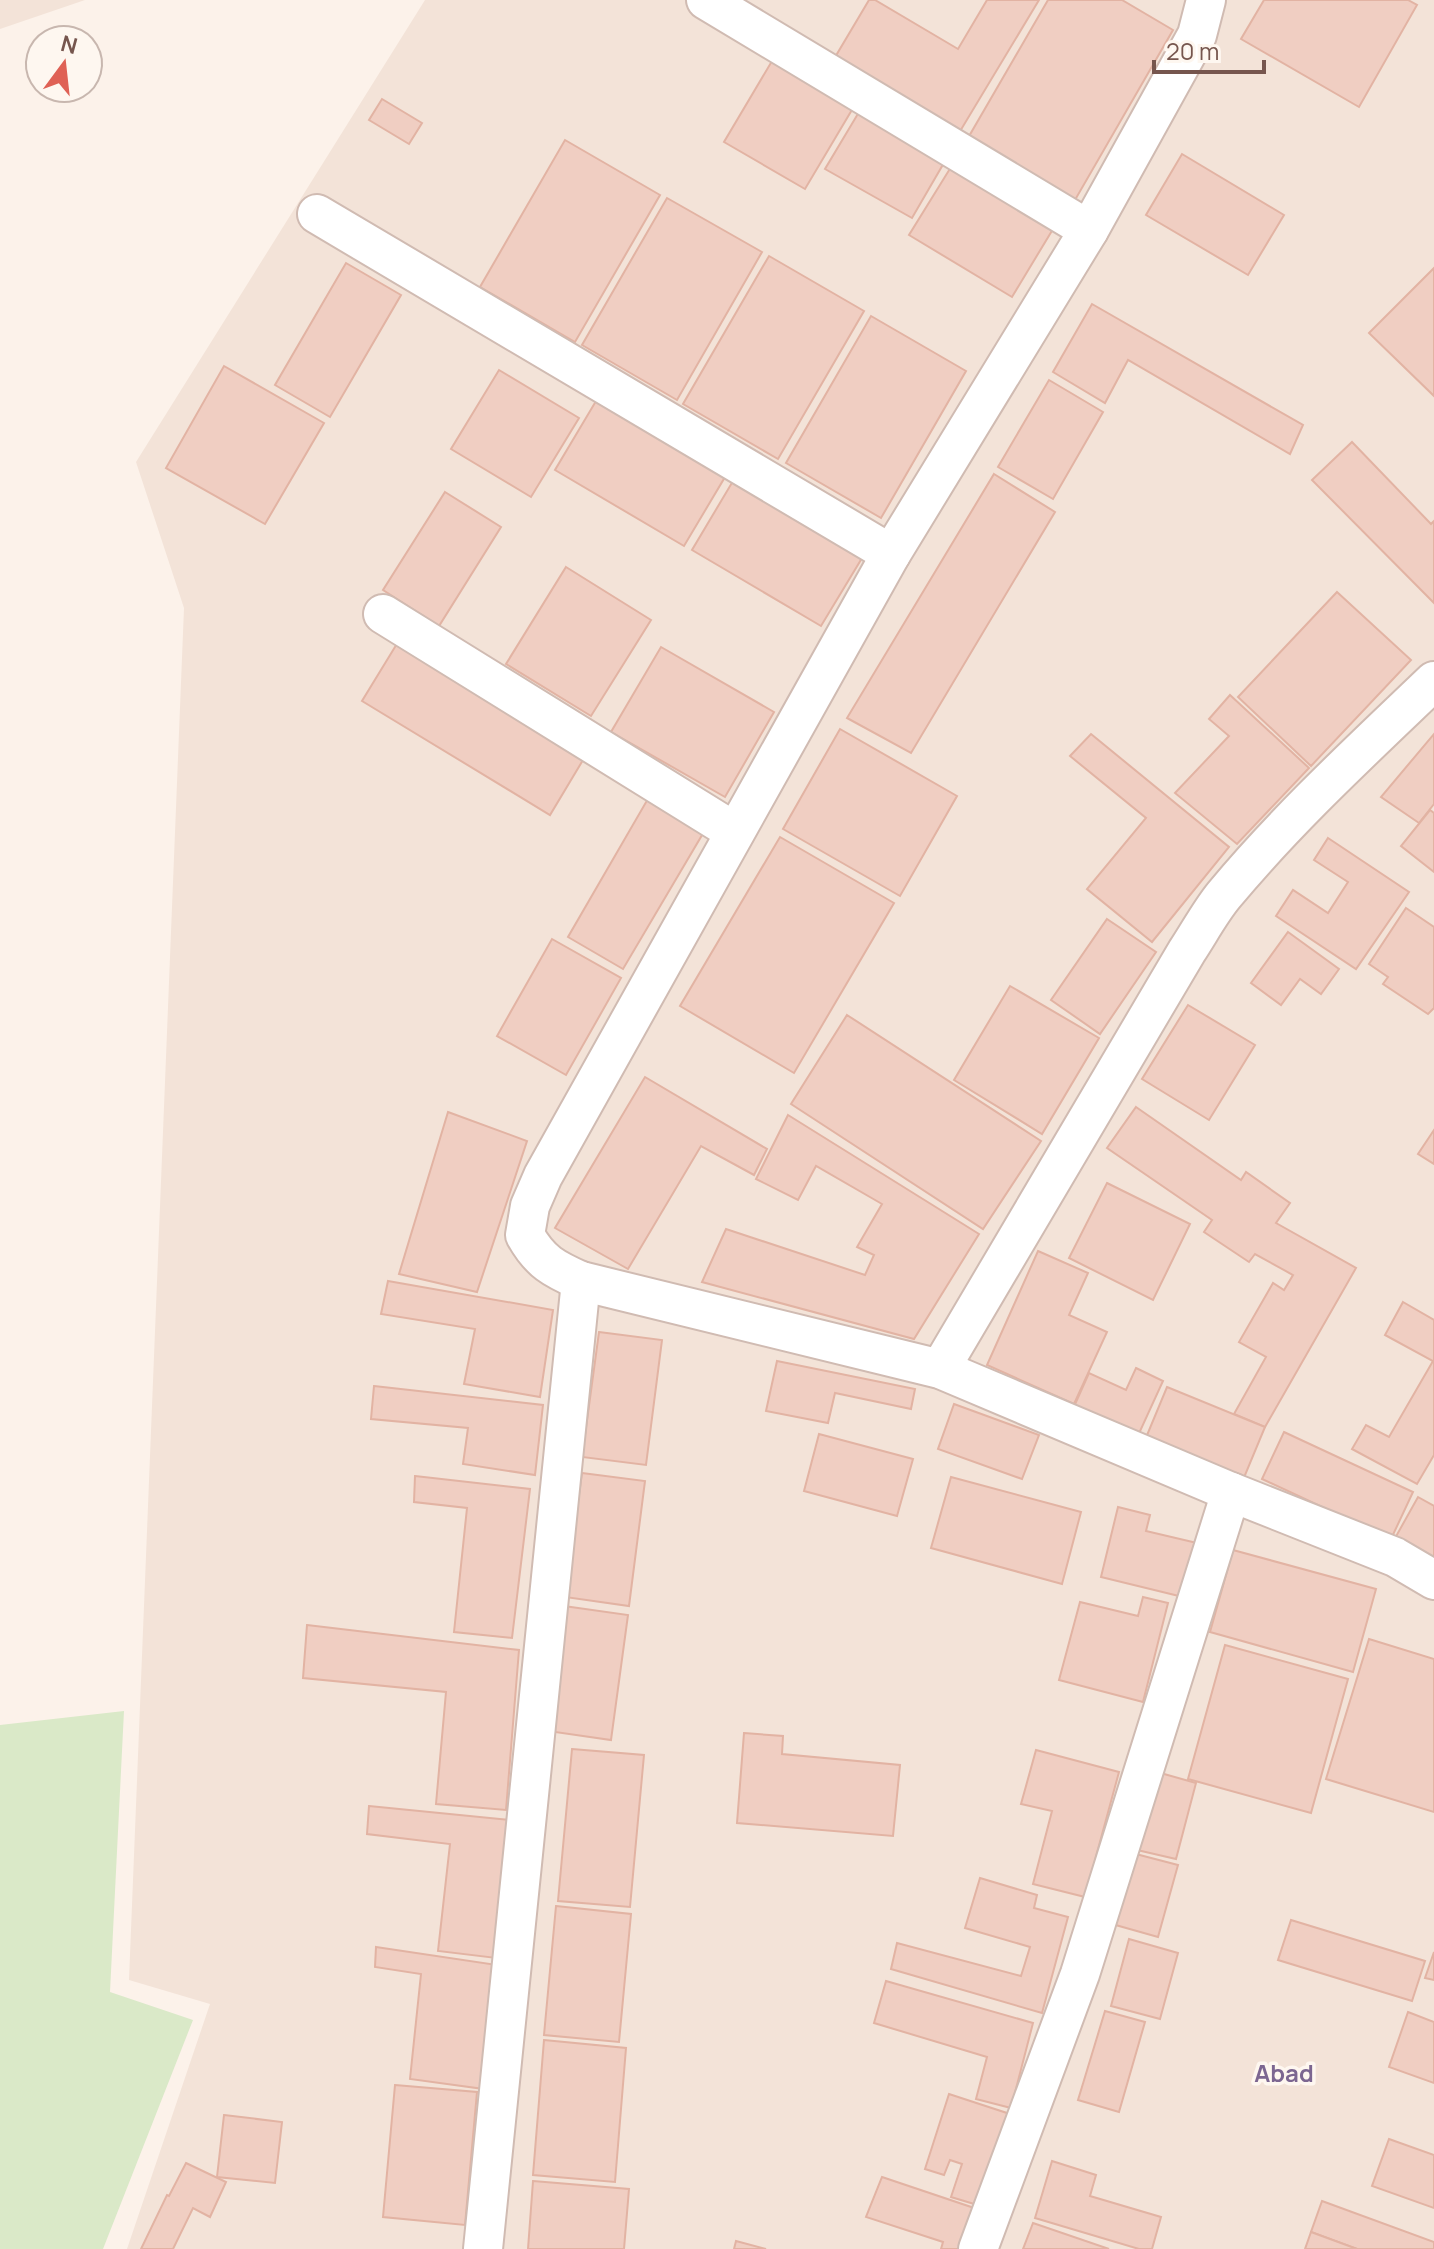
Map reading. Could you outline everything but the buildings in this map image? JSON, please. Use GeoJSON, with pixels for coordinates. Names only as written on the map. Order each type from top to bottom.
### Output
{"type":"FeatureCollection","features":[{"type":"Feature","properties":{"kind":"street"},"geometry":{"type":"LineString","coordinates":[[706,0],[1089,230]]}},
{"type":"Feature","properties":{"kind":"street"},"geometry":{"type":"LineString","coordinates":[[1206,0],[1197,35],[1089,230],[891,554],[535,1190],[525,1235],[546,1264],[581,1281],[940,1369],[1231,1492],[1395,1557],[1434,1580]]}},
{"type":"Feature","properties":{"kind":"street"},"geometry":{"type":"LineString","coordinates":[[317,214],[891,554]]}},
{"type":"Feature","properties":{"kind":"street"},"geometry":{"type":"LineString","coordinates":[[383,614],[735,832]]}},
{"type":"Feature","properties":{"kind":"street"},"geometry":{"type":"LineString","coordinates":[[940,1369],[1222,897],[1361,751],[1434,681]]}},
{"type":"Feature","properties":{"kind":"street"},"geometry":{"type":"LineString","coordinates":[[483,2249],[581,1281]]}},
{"type":"Feature","properties":{"kind":"street"},"geometry":{"type":"LineString","coordinates":[[978,2249],[1080,1974],[1231,1492]]}},
{"type":"Feature","properties":{"kind":"shaded area"},"geometry":{"type":"Polygon","coordinates":[[[0,0],[85,0],[0,29],[0,0]]]}},
{"type":"Feature","properties":{"kind":"shaded area"},"geometry":{"type":"Polygon","coordinates":[[[425,0],[1434,0],[1434,2249],[127,2249],[210,2004],[129,1980],[184,608],[136,462],[425,0]]]}},
{"type":"Feature","properties":{"kind":"green space"},"geometry":{"type":"Polygon","coordinates":[[[124,1711],[110,1992],[193,2020],[103,2249],[0,2249],[0,1725],[124,1711]]]}},
{"type":"Feature","properties":{"kind":"district","name":"Abad"},"geometry":{"type":"Point","coordinates":[1284,2072]}}]}
